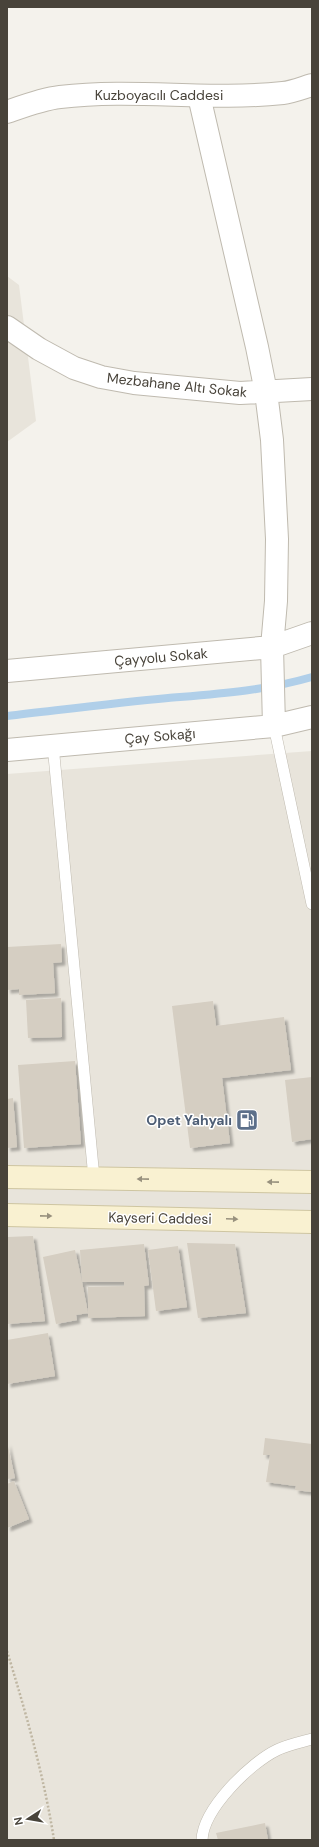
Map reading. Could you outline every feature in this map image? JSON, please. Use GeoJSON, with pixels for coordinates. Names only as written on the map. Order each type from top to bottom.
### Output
{"type":"FeatureCollection","features":[{"type":"Feature","properties":{"kind":"main road"},"geometry":{"type":"LineString","coordinates":[[7,1177],[312,1182]]}},
{"type":"Feature","properties":{"kind":"main road","name":"Kayseri Caddesi"},"geometry":{"type":"LineString","coordinates":[[7,1215],[312,1222]]}},
{"type":"Feature","properties":{"kind":"street","name":"Kuzboyacılı Caddesi"},"geometry":{"type":"LineString","coordinates":[[7,112],[58,97],[160,93],[199,96],[284,93],[312,85]]}},
{"type":"Feature","properties":{"kind":"street"},"geometry":{"type":"LineString","coordinates":[[199,96],[257,347],[266,392],[272,440],[277,539],[276,601],[272,647],[274,722]]}},
{"type":"Feature","properties":{"kind":"street","name":"Mezbahane Altı Sokak"},"geometry":{"type":"LineString","coordinates":[[7,327],[39,349],[74,368],[101,377],[240,393],[312,389]]}},
{"type":"Feature","properties":{"kind":"street","name":"Çayyolu Sokak"},"geometry":{"type":"LineString","coordinates":[[7,671],[272,647],[312,633]]}},
{"type":"Feature","properties":{"kind":"street","name":"Çay Sokağı"},"geometry":{"type":"LineString","coordinates":[[7,750],[312,717]]}},
{"type":"Feature","properties":{"kind":"lane"},"geometry":{"type":"LineString","coordinates":[[274,722],[312,904]]}},
{"type":"Feature","properties":{"kind":"lane"},"geometry":{"type":"LineString","coordinates":[[53,745],[94,1178]]}},
{"type":"Feature","properties":{"kind":"lane"},"geometry":{"type":"LineString","coordinates":[[202,1840],[208,1818],[220,1798],[264,1757],[278,1749],[312,1739]]}},
{"type":"Feature","properties":{"kind":"path"},"geometry":{"type":"LineString","coordinates":[[7,1651],[22,1698],[43,1785],[54,1840]]}},
{"type":"Feature","properties":{"kind":"shaded area"},"geometry":{"type":"Polygon","coordinates":[[[7,276],[19,285],[36,421],[7,442],[7,276]]]}},
{"type":"Feature","properties":{"kind":"shaded area"},"geometry":{"type":"Polygon","coordinates":[[[312,751],[312,1840],[7,1840],[7,774],[312,751]]]}},
{"type":"Feature","properties":{"kind":"building"},"geometry":{"type":"Polygon","coordinates":[[[61,944],[62,962],[53,963],[55,993],[19,995],[19,989],[7,990],[7,947],[61,944]]]}},
{"type":"Feature","properties":{"kind":"building"},"geometry":{"type":"Polygon","coordinates":[[[61,998],[62,1037],[28,1038],[26,1000],[61,998]]]}},
{"type":"Feature","properties":{"kind":"building"},"geometry":{"type":"Polygon","coordinates":[[[213,1001],[216,1026],[284,1017],[291,1070],[222,1078],[230,1143],[190,1148],[172,1006],[213,1001]]]}},
{"type":"Feature","properties":{"kind":"building"},"geometry":{"type":"Polygon","coordinates":[[[75,1061],[81,1144],[24,1148],[18,1065],[75,1061]]]}},
{"type":"Feature","properties":{"kind":"building"},"geometry":{"type":"Polygon","coordinates":[[[312,1077],[312,1139],[292,1142],[285,1080],[312,1077]]]}},
{"type":"Feature","properties":{"kind":"building"},"geometry":{"type":"Polygon","coordinates":[[[13,1098],[17,1147],[7,1148],[7,1099],[13,1098]]]}},
{"type":"Feature","properties":{"kind":"building"},"geometry":{"type":"Polygon","coordinates":[[[33,1236],[45,1321],[7,1324],[7,1237],[33,1236]]]}},
{"type":"Feature","properties":{"kind":"building"},"geometry":{"type":"Polygon","coordinates":[[[187,1243],[235,1244],[246,1313],[198,1318],[187,1243]]]}},
{"type":"Feature","properties":{"kind":"building"},"geometry":{"type":"Polygon","coordinates":[[[144,1244],[149,1285],[144,1286],[145,1316],[88,1318],[88,1287],[124,1286],[124,1282],[82,1282],[80,1250],[144,1244]]]}},
{"type":"Feature","properties":{"kind":"building"},"geometry":{"type":"Polygon","coordinates":[[[178,1246],[187,1307],[156,1311],[148,1250],[178,1246]]]}},
{"type":"Feature","properties":{"kind":"building"},"geometry":{"type":"Polygon","coordinates":[[[75,1250],[88,1313],[76,1315],[77,1320],[56,1324],[43,1257],[75,1250]]]}},
{"type":"Feature","properties":{"kind":"building"},"geometry":{"type":"Polygon","coordinates":[[[48,1333],[55,1376],[7,1384],[7,1340],[48,1333]]]}},
{"type":"Feature","properties":{"kind":"building"},"geometry":{"type":"Polygon","coordinates":[[[265,1438],[312,1444],[312,1492],[295,1490],[296,1486],[266,1482],[270,1455],[263,1455],[265,1438]]]}},
{"type":"Feature","properties":{"kind":"building"},"geometry":{"type":"Polygon","coordinates":[[[7,1442],[15,1478],[7,1479],[7,1442]]]}},
{"type":"Feature","properties":{"kind":"building"},"geometry":{"type":"Polygon","coordinates":[[[14,1481],[29,1519],[7,1528],[7,1484],[14,1481]]]}},
{"type":"Feature","properties":{"kind":"building"},"geometry":{"type":"Polygon","coordinates":[[[265,1823],[268,1840],[218,1840],[216,1833],[265,1823]]]}},
{"type":"Feature","properties":{"kind":"waterway"},"geometry":{"type":"LineString","coordinates":[[7,716],[258,689],[312,677]]}},
{"type":"Feature","properties":{"kind":"place","name":"Opet Yahyalı"},"geometry":{"type":"Point","coordinates":[247,1120]}}]}
